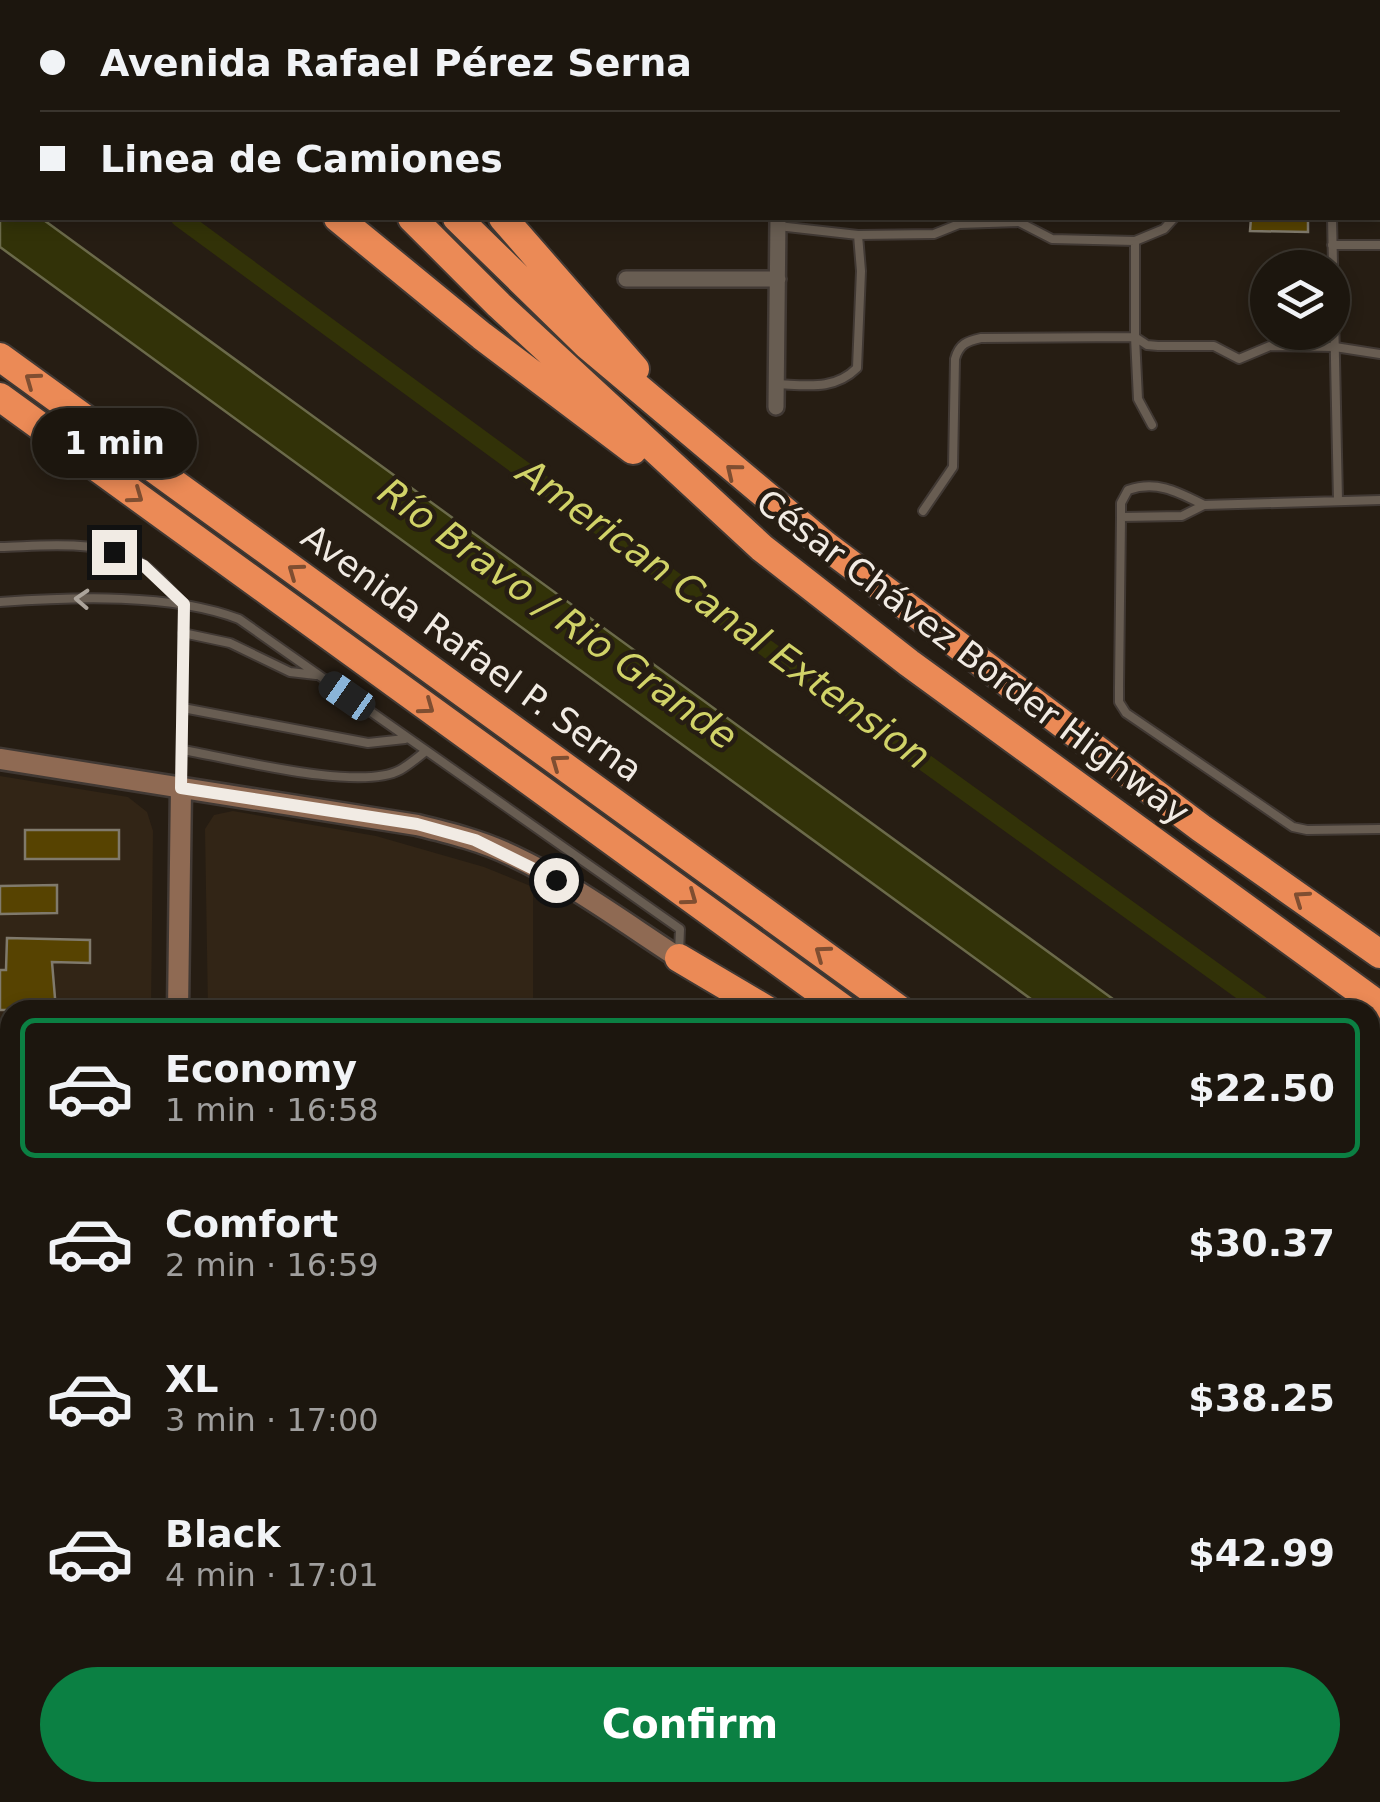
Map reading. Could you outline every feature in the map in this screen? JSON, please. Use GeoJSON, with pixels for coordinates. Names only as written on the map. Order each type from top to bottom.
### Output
{"type":"FeatureCollection","features":[{"type":"Feature","properties":{"kind":"highway"},"geometry":{"type":"LineString","coordinates":[[340,220],[482,336],[762,548]]}},
{"type":"Feature","properties":{"kind":"highway","name":"César Chávez Border Highway"},"geometry":{"type":"LineString","coordinates":[[414,220],[499,305],[762,548],[909,663],[1372,1000]]}},
{"type":"Feature","properties":{"kind":"highway","name":"César Chávez Border Highway"},"geometry":{"type":"LineString","coordinates":[[458,220],[587,345],[702,446],[954,644],[1200,828],[1380,954]]}},
{"type":"Feature","properties":{"kind":"highway"},"geometry":{"type":"LineString","coordinates":[[506,220],[702,446]]}},
{"type":"Feature","properties":{"kind":"highway","name":"Avenida Rafael P. Serna"},"geometry":{"type":"LineString","coordinates":[[0,357],[886,1000]]}},
{"type":"Feature","properties":{"kind":"highway","name":"Avenida Rafael P. Serna"},"geometry":{"type":"LineString","coordinates":[[0,398],[831,1000]]}},
{"type":"Feature","properties":{"kind":"highway"},"geometry":{"type":"LineString","coordinates":[[679,958],[751,1000]]}},
{"type":"Feature","properties":{"kind":"main road"},"geometry":{"type":"LineString","coordinates":[[0,758],[417,824],[475,840],[556,880],[679,958]]}},
{"type":"Feature","properties":{"kind":"main road"},"geometry":{"type":"LineString","coordinates":[[178,1000],[181,788]]}},
{"type":"Feature","properties":{"kind":"street"},"geometry":{"type":"LineString","coordinates":[[776,407],[778,222]]}},
{"type":"Feature","properties":{"kind":"street"},"geometry":{"type":"LineString","coordinates":[[626,279],[778,280]]}},
{"type":"Feature","properties":{"kind":"lane"},"geometry":{"type":"LineString","coordinates":[[778,222],[858,235],[934,234],[959,224],[1019,222],[1052,239],[1135,240],[1164,229],[1172,220]]}},
{"type":"Feature","properties":{"kind":"lane"},"geometry":{"type":"LineString","coordinates":[[1332,220],[1332,250]]}},
{"type":"Feature","properties":{"kind":"lane"},"geometry":{"type":"LineString","coordinates":[[776,384],[826,386],[846,379],[857,368],[861,271],[858,235]]}},
{"type":"Feature","properties":{"kind":"lane"},"geometry":{"type":"LineString","coordinates":[[1135,240],[1138,399],[1152,425]]}},
{"type":"Feature","properties":{"kind":"lane"},"geometry":{"type":"LineString","coordinates":[[1332,245],[1380,245]]}},
{"type":"Feature","properties":{"kind":"lane"},"geometry":{"type":"LineString","coordinates":[[923,510],[953,467],[958,349],[967,342],[981,338],[1135,338],[1147,345],[1214,346],[1240,360],[1261,350]]}},
{"type":"Feature","properties":{"kind":"lane"},"geometry":{"type":"LineString","coordinates":[[1350,349],[1380,354]]}},
{"type":"Feature","properties":{"kind":"lane"},"geometry":{"type":"LineString","coordinates":[[1335,350],[1338,500]]}},
{"type":"Feature","properties":{"kind":"lane"},"geometry":{"type":"LineString","coordinates":[[1204,505],[1176,489],[1141,486],[1128,490],[1121,503],[1119,702],[1126,713],[1293,827],[1380,829]]}},
{"type":"Feature","properties":{"kind":"lane"},"geometry":{"type":"LineString","coordinates":[[1121,517],[1182,516],[1204,505],[1380,500]]}},
{"type":"Feature","properties":{"kind":"lane"},"geometry":{"type":"LineString","coordinates":[[0,547],[74,546],[114,552],[144,566],[184,604],[181,788]]}},
{"type":"Feature","properties":{"kind":"lane"},"geometry":{"type":"LineString","coordinates":[[0,602],[59,598],[184,604],[240,619],[680,929],[679,958]]}},
{"type":"Feature","properties":{"kind":"lane"},"geometry":{"type":"LineString","coordinates":[[183,633],[230,642],[290,672],[316,675]]}},
{"type":"Feature","properties":{"kind":"lane"},"geometry":{"type":"LineString","coordinates":[[184,708],[368,743],[408,739]]}},
{"type":"Feature","properties":{"kind":"lane"},"geometry":{"type":"LineString","coordinates":[[183,750],[327,776],[398,772],[426,751]]}},
{"type":"Feature","properties":{"kind":"shaded area"},"geometry":{"type":"Polygon","coordinates":[[[0,776],[128,797],[147,812],[153,831],[151,1000],[0,1000],[0,776]]]}},
{"type":"Feature","properties":{"kind":"shaded area"},"geometry":{"type":"Polygon","coordinates":[[[233,811],[376,836],[484,867],[533,887],[533,1000],[208,1000],[205,829],[214,815],[233,811]]]}},
{"type":"Feature","properties":{"kind":"water","name":"Río Bravo / Rio Grande"},"geometry":{"type":"Polygon","coordinates":[[[0,220],[44,220],[1114,1000],[1032,1000],[0,247],[0,220]]]}},
{"type":"Feature","properties":{"kind":"building"},"geometry":{"type":"Polygon","coordinates":[[[1251,220],[1308,220],[1308,232],[1250,231],[1251,220]]]}},
{"type":"Feature","properties":{"kind":"building"},"geometry":{"type":"Polygon","coordinates":[[[25,830],[119,830],[119,859],[25,859],[25,830]]]}},
{"type":"Feature","properties":{"kind":"building"},"geometry":{"type":"Polygon","coordinates":[[[57,885],[57,913],[0,914],[0,886],[57,885]]]}},
{"type":"Feature","properties":{"kind":"building"},"geometry":{"type":"Polygon","coordinates":[[[7,938],[90,940],[90,963],[52,962],[55,1000],[0,1000],[0,970],[6,970],[7,938]]]}},
{"type":"Feature","properties":{"kind":"waterway","name":"American Canal Extension"},"geometry":{"type":"LineString","coordinates":[[183,220],[1254,1000]]}},
{"type":"Feature","properties":{"kind":"route"},"geometry":{"type":"LineString","coordinates":[[114,552],[144,566],[184,604],[181,788],[417,824],[475,840],[556,880]]}}]}
